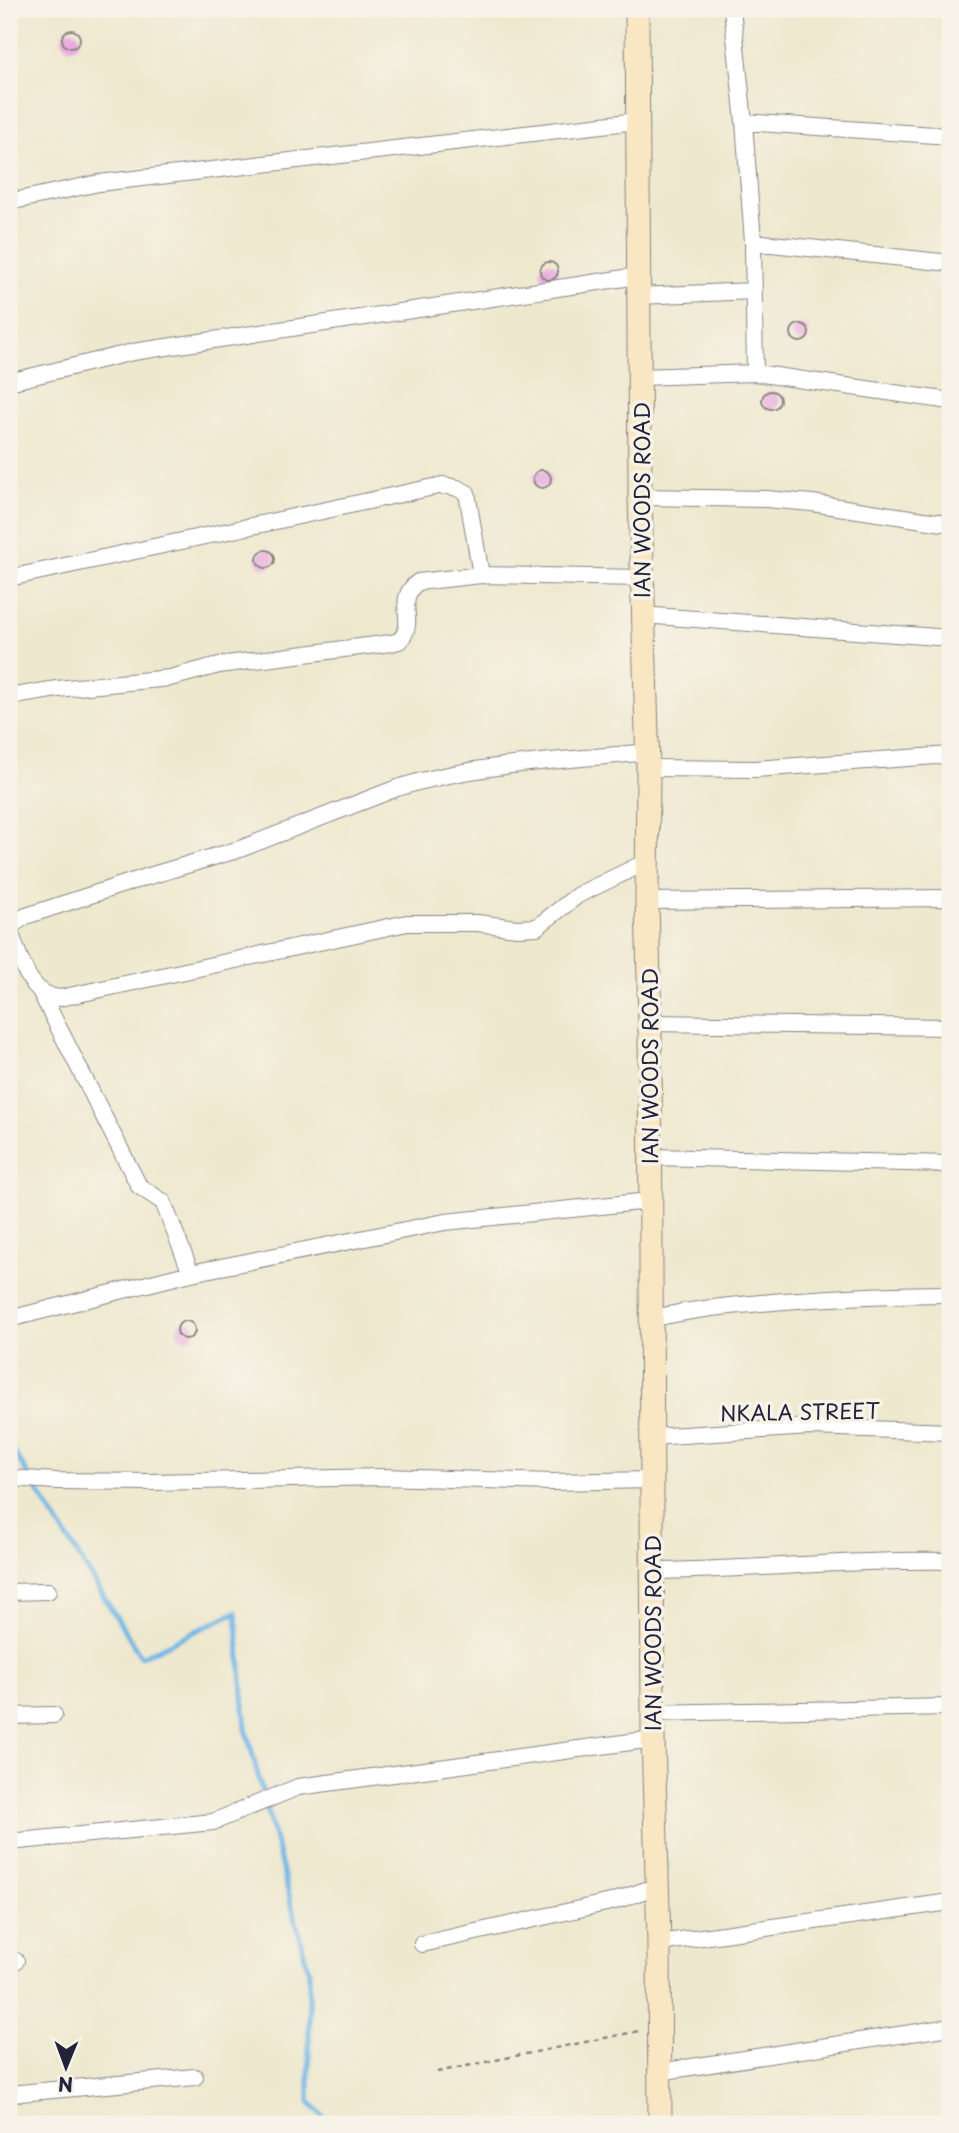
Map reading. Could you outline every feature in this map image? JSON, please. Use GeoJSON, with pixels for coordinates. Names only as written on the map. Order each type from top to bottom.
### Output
{"type":"FeatureCollection","features":[{"type":"Feature","properties":{"kind":"street","name":"IAN WOODS ROAD"},"geometry":{"type":"LineString","coordinates":[[637,9],[640,497],[650,1023],[653,1739],[659,1943],[660,2124]]}},
{"type":"Feature","properties":{"kind":"street"},"geometry":{"type":"LineString","coordinates":[[732,9],[753,243],[755,373]]}},
{"type":"Feature","properties":{"kind":"street"},"geometry":{"type":"LineString","coordinates":[[9,202],[99,183],[637,121]]}},
{"type":"Feature","properties":{"kind":"street"},"geometry":{"type":"LineString","coordinates":[[744,122],[950,136]]}},
{"type":"Feature","properties":{"kind":"street"},"geometry":{"type":"LineString","coordinates":[[753,243],[950,263]]}},
{"type":"Feature","properties":{"kind":"street"},"geometry":{"type":"LineString","coordinates":[[9,382],[133,352],[638,286],[754,291]]}},
{"type":"Feature","properties":{"kind":"street"},"geometry":{"type":"LineString","coordinates":[[640,377],[755,373],[950,401]]}},
{"type":"Feature","properties":{"kind":"street"},"geometry":{"type":"LineString","coordinates":[[9,578],[443,485],[467,493],[481,575]]}},
{"type":"Feature","properties":{"kind":"street"},"geometry":{"type":"LineString","coordinates":[[640,497],[766,499],[812,503],[950,524]]}},
{"type":"Feature","properties":{"kind":"street"},"geometry":{"type":"LineString","coordinates":[[9,697],[57,689],[170,678],[219,665],[399,641],[407,629],[405,598],[410,588],[418,582],[481,575],[642,578]]}},
{"type":"Feature","properties":{"kind":"street"},"geometry":{"type":"LineString","coordinates":[[642,615],[950,638]]}},
{"type":"Feature","properties":{"kind":"street"},"geometry":{"type":"LineString","coordinates":[[191,1273],[163,1202],[139,1186],[41,993],[33,986],[9,928],[26,916],[240,849],[423,780],[491,769],[647,760],[755,769],[950,755]]}},
{"type":"Feature","properties":{"kind":"street"},"geometry":{"type":"LineString","coordinates":[[41,993],[60,998],[407,923],[477,923],[517,928],[537,927],[578,895],[646,862]]}},
{"type":"Feature","properties":{"kind":"street"},"geometry":{"type":"LineString","coordinates":[[647,901],[950,898]]}},
{"type":"Feature","properties":{"kind":"street"},"geometry":{"type":"LineString","coordinates":[[650,1023],[950,1027]]}},
{"type":"Feature","properties":{"kind":"street"},"geometry":{"type":"LineString","coordinates":[[650,1157],[950,1164]]}},
{"type":"Feature","properties":{"kind":"street"},"geometry":{"type":"LineString","coordinates":[[9,1319],[191,1273],[445,1222],[649,1201]]}},
{"type":"Feature","properties":{"kind":"street"},"geometry":{"type":"LineString","coordinates":[[651,1319],[683,1311],[724,1306],[892,1294],[950,1294]]}},
{"type":"Feature","properties":{"kind":"street","name":"NKALA STREET"},"geometry":{"type":"LineString","coordinates":[[651,1437],[811,1427],[950,1432]]}},
{"type":"Feature","properties":{"kind":"street"},"geometry":{"type":"LineString","coordinates":[[9,1478],[151,1482],[382,1477],[552,1482],[651,1480]]}},
{"type":"Feature","properties":{"kind":"street"},"geometry":{"type":"LineString","coordinates":[[652,1571],[725,1571],[888,1560],[950,1561]]}},
{"type":"Feature","properties":{"kind":"street"},"geometry":{"type":"LineString","coordinates":[[9,1592],[48,1591]]}},
{"type":"Feature","properties":{"kind":"street"},"geometry":{"type":"LineString","coordinates":[[653,1713],[950,1706]]}},
{"type":"Feature","properties":{"kind":"street"},"geometry":{"type":"LineString","coordinates":[[9,1716],[54,1715]]}},
{"type":"Feature","properties":{"kind":"street"},"geometry":{"type":"LineString","coordinates":[[9,1842],[213,1822],[298,1787],[653,1739]]}},
{"type":"Feature","properties":{"kind":"street"},"geometry":{"type":"LineString","coordinates":[[422,1944],[615,1901],[657,1886]]}},
{"type":"Feature","properties":{"kind":"street"},"geometry":{"type":"LineString","coordinates":[[659,1943],[950,1902]]}},
{"type":"Feature","properties":{"kind":"street"},"geometry":{"type":"LineString","coordinates":[[659,2072],[950,2026]]}},
{"type":"Feature","properties":{"kind":"street"},"geometry":{"type":"LineString","coordinates":[[9,2094],[195,2077]]}},
{"type":"Feature","properties":{"kind":"path"},"geometry":{"type":"LineString","coordinates":[[437,2072],[659,2027]]}},
{"type":"Feature","properties":{"kind":"building"},"geometry":{"type":"Polygon","coordinates":[[[67,30],[75,30],[80,39],[78,46],[67,48],[62,43],[62,35],[67,30]]]}},
{"type":"Feature","properties":{"kind":"building"},"geometry":{"type":"Polygon","coordinates":[[[549,262],[555,265],[558,271],[555,277],[549,280],[543,277],[540,271],[543,265],[549,262]]]}},
{"type":"Feature","properties":{"kind":"building"},"geometry":{"type":"Polygon","coordinates":[[[796,324],[804,324],[809,333],[807,340],[796,342],[791,337],[791,329],[796,324]]]}},
{"type":"Feature","properties":{"kind":"building"},"geometry":{"type":"Polygon","coordinates":[[[767,391],[775,391],[780,400],[778,407],[767,409],[762,404],[762,396],[767,391]]]}},
{"type":"Feature","properties":{"kind":"building"},"geometry":{"type":"Polygon","coordinates":[[[538,470],[546,470],[551,479],[549,486],[538,488],[533,483],[533,475],[538,470]]]}},
{"type":"Feature","properties":{"kind":"building"},"geometry":{"type":"Polygon","coordinates":[[[262,550],[270,550],[275,559],[273,566],[262,568],[257,563],[257,555],[262,550]]]}},
{"type":"Feature","properties":{"kind":"building"},"geometry":{"type":"Polygon","coordinates":[[[182,1321],[190,1321],[195,1330],[193,1337],[182,1339],[177,1334],[177,1326],[182,1321]]]}},
{"type":"Feature","properties":{"kind":"waterway"},"geometry":{"type":"LineString","coordinates":[[9,1444],[141,1657],[236,1612],[246,1729],[309,1972],[309,2101],[330,2124]]}}]}
